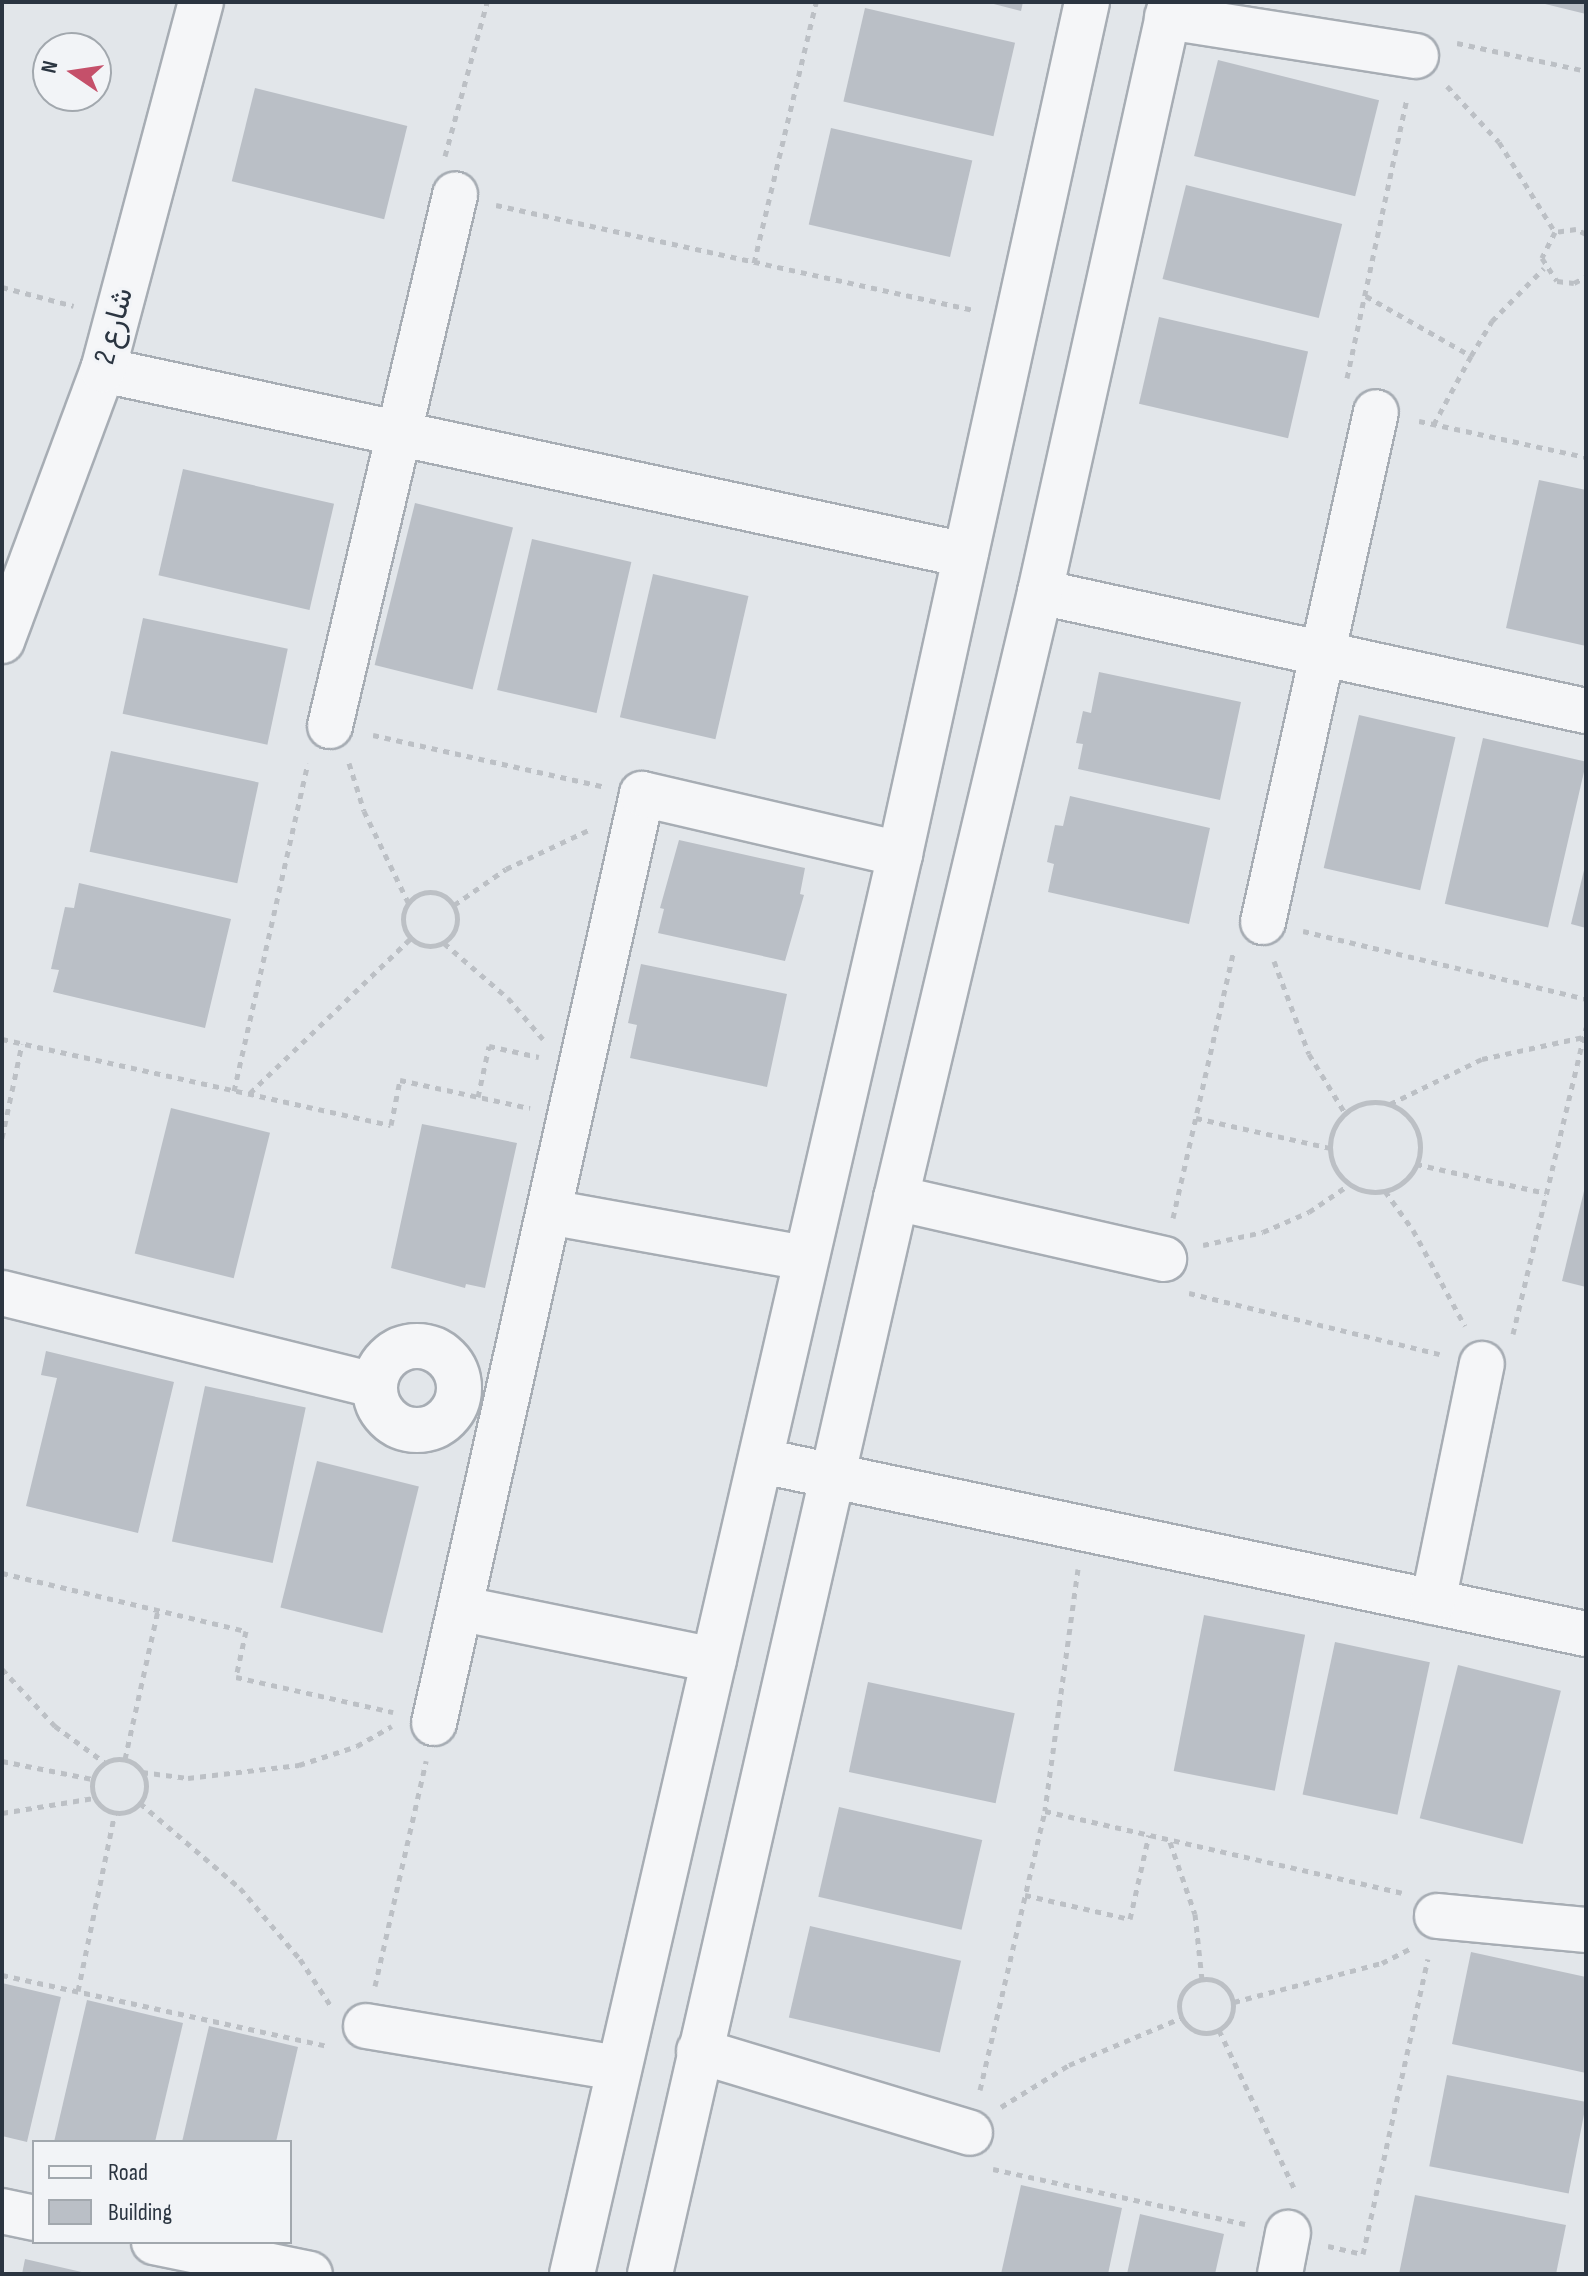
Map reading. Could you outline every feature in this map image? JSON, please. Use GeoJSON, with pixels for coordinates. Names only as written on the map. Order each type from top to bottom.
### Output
{"type":"FeatureCollection","features":[{"type":"Feature","properties":{"kind":"street","name":"شارع 2"},"geometry":{"type":"LineString","coordinates":[[2,641],[103,370],[201,2]]}},
{"type":"Feature","properties":{"kind":"street"},"geometry":{"type":"LineString","coordinates":[[572,2274],[616,2068],[762,1461],[804,1258],[900,854],[1087,2]]}},
{"type":"Feature","properties":{"kind":"street"},"geometry":{"type":"LineString","coordinates":[[650,2274],[699,2051],[835,1477],[896,1198],[1040,592],[1169,10],[1416,56]]}},
{"type":"Feature","properties":{"kind":"street"},"geometry":{"type":"LineString","coordinates":[[334,727],[397,434],[455,195]]}},
{"type":"Feature","properties":{"kind":"street"},"geometry":{"type":"LineString","coordinates":[[103,370],[965,555]]}},
{"type":"Feature","properties":{"kind":"street"},"geometry":{"type":"LineString","coordinates":[[1263,922],[1320,653],[1376,412]]}},
{"type":"Feature","properties":{"kind":"street"},"geometry":{"type":"LineString","coordinates":[[1040,592],[1586,711]]}},
{"type":"Feature","properties":{"kind":"street"},"geometry":{"type":"LineString","coordinates":[[422,1719],[463,1609],[570,1117],[568,1063],[640,802],[900,854]]}},
{"type":"Feature","properties":{"kind":"street"},"geometry":{"type":"LineString","coordinates":[[896,1198],[1165,1254]]}},
{"type":"Feature","properties":{"kind":"street"},"geometry":{"type":"LineString","coordinates":[[549,1212],[804,1258]]}},
{"type":"Feature","properties":{"kind":"street"},"geometry":{"type":"LineString","coordinates":[[2,1293],[373,1385]]}},
{"type":"Feature","properties":{"kind":"street"},"geometry":{"type":"LineString","coordinates":[[424,1347],[450,1362],[459,1381],[457,1401],[447,1419],[429,1429],[408,1430],[390,1422],[377,1406],[373,1385],[380,1366],[395,1351],[424,1347]]}},
{"type":"Feature","properties":{"kind":"street"},"geometry":{"type":"LineString","coordinates":[[1433,1602],[1482,1364]]}},
{"type":"Feature","properties":{"kind":"street"},"geometry":{"type":"LineString","coordinates":[[457,1401],[509,1407]]}},
{"type":"Feature","properties":{"kind":"street"},"geometry":{"type":"LineString","coordinates":[[762,1461],[1586,1634]]}},
{"type":"Feature","properties":{"kind":"street"},"geometry":{"type":"LineString","coordinates":[[463,1609],[714,1660]]}},
{"type":"Feature","properties":{"kind":"street"},"geometry":{"type":"LineString","coordinates":[[1435,1927],[1586,1930]]}},
{"type":"Feature","properties":{"kind":"street"},"geometry":{"type":"LineString","coordinates":[[352,2022],[616,2068]]}},
{"type":"Feature","properties":{"kind":"street"},"geometry":{"type":"LineString","coordinates":[[699,2051],[970,2133]]}},
{"type":"Feature","properties":{"kind":"street"},"geometry":{"type":"LineString","coordinates":[[2,2211],[32,2218]]}},
{"type":"Feature","properties":{"kind":"street"},"geometry":{"type":"LineString","coordinates":[[164,2244],[310,2274]]}},
{"type":"Feature","properties":{"kind":"path"},"geometry":{"type":"LineString","coordinates":[[487,2],[436,191],[1018,319]]}},
{"type":"Feature","properties":{"kind":"path"},"geometry":{"type":"LineString","coordinates":[[754,263],[816,2]]}},
{"type":"Feature","properties":{"kind":"path"},"geometry":{"type":"LineString","coordinates":[[1586,71],[1421,35],[1341,404],[1586,457]]}},
{"type":"Feature","properties":{"kind":"path"},"geometry":{"type":"LineString","coordinates":[[1416,56],[1499,142],[1555,232]]}},
{"type":"Feature","properties":{"kind":"path"},"geometry":{"type":"LineString","coordinates":[[1585,281],[1557,281],[1544,267],[1543,249],[1555,232],[1576,229],[1586,234]]}},
{"type":"Feature","properties":{"kind":"path"},"geometry":{"type":"LineString","coordinates":[[1434,424],[1492,321],[1544,267]]}},
{"type":"Feature","properties":{"kind":"path"},"geometry":{"type":"LineString","coordinates":[[2,287],[116,318]]}},
{"type":"Feature","properties":{"kind":"path"},"geometry":{"type":"LineString","coordinates":[[1365,296],[1471,356]]}},
{"type":"Feature","properties":{"kind":"path"},"geometry":{"type":"LineString","coordinates":[[234,1091],[318,723],[640,802]]}},
{"type":"Feature","properties":{"kind":"path"},"geometry":{"type":"LineString","coordinates":[[334,727],[364,811],[408,902],[403,921],[411,938],[426,946],[443,943],[456,926],[454,905],[437,892],[408,902]]}},
{"type":"Feature","properties":{"kind":"path"},"geometry":{"type":"LineString","coordinates":[[454,905],[506,869],[640,802]]}},
{"type":"Feature","properties":{"kind":"path"},"geometry":{"type":"LineString","coordinates":[[1586,999],[1242,916],[1158,1286],[1504,1369],[1586,1028]]}},
{"type":"Feature","properties":{"kind":"path"},"geometry":{"type":"LineString","coordinates":[[1263,922],[1281,989],[1309,1054],[1345,1113]]}},
{"type":"Feature","properties":{"kind":"path"},"geometry":{"type":"LineString","coordinates":[[249,1094],[411,938]]}},
{"type":"Feature","properties":{"kind":"path"},"geometry":{"type":"LineString","coordinates":[[443,943],[508,998],[568,1063]]}},
{"type":"Feature","properties":{"kind":"path"},"geometry":{"type":"LineString","coordinates":[[1390,1104],[1412,1122],[1418,1135],[1416,1164],[1403,1181],[1385,1190],[1350,1184],[1335,1168],[1330,1148],[1345,1113],[1366,1102],[1390,1104],[1482,1059],[1584,1037]]}},
{"type":"Feature","properties":{"kind":"path"},"geometry":{"type":"LineString","coordinates":[[2,1039],[391,1125],[400,1080],[570,1117]]}},
{"type":"Feature","properties":{"kind":"path"},"geometry":{"type":"LineString","coordinates":[[2,1138],[22,1044]]}},
{"type":"Feature","properties":{"kind":"path"},"geometry":{"type":"LineString","coordinates":[[478,1097],[489,1046],[568,1063]]}},
{"type":"Feature","properties":{"kind":"path"},"geometry":{"type":"LineString","coordinates":[[1196,1118],[1330,1148]]}},
{"type":"Feature","properties":{"kind":"path"},"geometry":{"type":"LineString","coordinates":[[1416,1164],[1546,1193]]}},
{"type":"Feature","properties":{"kind":"path"},"geometry":{"type":"LineString","coordinates":[[1165,1254],[1263,1232],[1309,1212],[1350,1184]]}},
{"type":"Feature","properties":{"kind":"path"},"geometry":{"type":"LineString","coordinates":[[1385,1190],[1437,1272],[1482,1364]]}},
{"type":"Feature","properties":{"kind":"path"},"geometry":{"type":"LineString","coordinates":[[1045,1811],[1441,1902],[1363,2254],[1303,2237],[962,2162],[1045,1811],[1083,1529]]}},
{"type":"Feature","properties":{"kind":"path"},"geometry":{"type":"LineString","coordinates":[[2,1573],[246,1631],[236,1677],[422,1719]]}},
{"type":"Feature","properties":{"kind":"path"},"geometry":{"type":"LineString","coordinates":[[125,1759],[158,1610]]}},
{"type":"Feature","properties":{"kind":"path"},"geometry":{"type":"LineString","coordinates":[[2,1669],[55,1726],[105,1762]]}},
{"type":"Feature","properties":{"kind":"path"},"geometry":{"type":"LineString","coordinates":[[94,1798],[92,1779],[105,1762],[125,1759],[142,1772],[188,1778],[299,1765],[357,1746],[422,1719]]}},
{"type":"Feature","properties":{"kind":"path"},"geometry":{"type":"LineString","coordinates":[[352,2022],[422,1719]]}},
{"type":"Feature","properties":{"kind":"path"},"geometry":{"type":"LineString","coordinates":[[2,1761],[92,1779]]}},
{"type":"Feature","properties":{"kind":"path"},"geometry":{"type":"LineString","coordinates":[[115,1813],[140,1803],[145,1794],[142,1772]]}},
{"type":"Feature","properties":{"kind":"path"},"geometry":{"type":"LineString","coordinates":[[2,1813],[94,1798],[115,1813]]}},
{"type":"Feature","properties":{"kind":"path"},"geometry":{"type":"LineString","coordinates":[[2,1975],[362,2053],[352,2022],[240,1888],[140,1803]]}},
{"type":"Feature","properties":{"kind":"path"},"geometry":{"type":"LineString","coordinates":[[78,1991],[115,1813]]}},
{"type":"Feature","properties":{"kind":"path"},"geometry":{"type":"LineString","coordinates":[[1025,1895],[1130,1919],[1149,1835]]}},
{"type":"Feature","properties":{"kind":"path"},"geometry":{"type":"LineString","coordinates":[[1169,1841],[1189,1890],[1203,1979]]}},
{"type":"Feature","properties":{"kind":"path"},"geometry":{"type":"LineString","coordinates":[[1234,2002],[1382,1963],[1435,1927]]}},
{"type":"Feature","properties":{"kind":"path"},"geometry":{"type":"LineString","coordinates":[[1203,1979],[1223,1984],[1234,2002],[1228,2023],[1219,2030],[1194,2031],[1181,2018],[1184,1990],[1203,1979]]}},
{"type":"Feature","properties":{"kind":"path"},"geometry":{"type":"LineString","coordinates":[[970,2133],[1033,2085],[1106,2047],[1181,2018]]}},
{"type":"Feature","properties":{"kind":"path"},"geometry":{"type":"LineString","coordinates":[[1219,2030],[1303,2237]]}},
{"type":"Feature","properties":{"kind":"building"},"geometry":{"type":"Polygon","coordinates":[[[986,2],[1023,2],[1021,11],[986,2]]]}},
{"type":"Feature","properties":{"kind":"building"},"geometry":{"type":"Polygon","coordinates":[[[1586,2],[1586,14],[1541,3],[1586,2]]]}},
{"type":"Feature","properties":{"kind":"building"},"geometry":{"type":"Polygon","coordinates":[[[865,8],[1015,43],[993,136],[843,102],[865,8]]]}},
{"type":"Feature","properties":{"kind":"building"},"geometry":{"type":"Polygon","coordinates":[[[1218,60],[1379,100],[1355,196],[1194,156],[1218,60]]]}},
{"type":"Feature","properties":{"kind":"building"},"geometry":{"type":"Polygon","coordinates":[[[255,88],[407,126],[384,219],[232,181],[255,88]]]}},
{"type":"Feature","properties":{"kind":"building"},"geometry":{"type":"Polygon","coordinates":[[[831,128],[972,161],[950,257],[809,224],[831,128]]]}},
{"type":"Feature","properties":{"kind":"building"},"geometry":{"type":"Polygon","coordinates":[[[1186,185],[1342,224],[1319,318],[1163,279],[1186,185]]]}},
{"type":"Feature","properties":{"kind":"building"},"geometry":{"type":"Polygon","coordinates":[[[1159,317],[1308,351],[1288,438],[1139,404],[1159,317]]]}},
{"type":"Feature","properties":{"kind":"building"},"geometry":{"type":"Polygon","coordinates":[[[183,469],[334,504],[310,610],[158,575],[183,469]]]}},
{"type":"Feature","properties":{"kind":"building"},"geometry":{"type":"Polygon","coordinates":[[[1539,480],[1586,490],[1586,646],[1506,628],[1539,480]]]}},
{"type":"Feature","properties":{"kind":"building"},"geometry":{"type":"Polygon","coordinates":[[[415,503],[513,527],[473,689],[375,665],[415,503]]]}},
{"type":"Feature","properties":{"kind":"building"},"geometry":{"type":"Polygon","coordinates":[[[532,539],[631,562],[597,713],[497,690],[532,539]]]}},
{"type":"Feature","properties":{"kind":"building"},"geometry":{"type":"Polygon","coordinates":[[[653,574],[748,596],[715,739],[620,717],[653,574]]]}},
{"type":"Feature","properties":{"kind":"building"},"geometry":{"type":"Polygon","coordinates":[[[143,618],[288,649],[267,745],[123,714],[143,618]]]}},
{"type":"Feature","properties":{"kind":"building"},"geometry":{"type":"Polygon","coordinates":[[[1099,672],[1241,702],[1220,800],[1078,769],[1083,744],[1076,743],[1083,711],[1091,713],[1099,672]]]}},
{"type":"Feature","properties":{"kind":"building"},"geometry":{"type":"Polygon","coordinates":[[[1359,715],[1455,737],[1420,890],[1324,868],[1359,715]]]}},
{"type":"Feature","properties":{"kind":"building"},"geometry":{"type":"Polygon","coordinates":[[[1483,738],[1586,762],[1548,927],[1445,904],[1483,738]]]}},
{"type":"Feature","properties":{"kind":"building"},"geometry":{"type":"Polygon","coordinates":[[[111,751],[259,782],[237,883],[90,852],[111,751]]]}},
{"type":"Feature","properties":{"kind":"building"},"geometry":{"type":"Polygon","coordinates":[[[1070,796],[1210,828],[1189,924],[1048,892],[1054,864],[1047,862],[1055,825],[1063,826],[1070,796]]]}},
{"type":"Feature","properties":{"kind":"building"},"geometry":{"type":"Polygon","coordinates":[[[679,840],[805,868],[800,894],[804,895],[785,961],[658,933],[664,909],[660,908],[679,840]]]}},
{"type":"Feature","properties":{"kind":"building"},"geometry":{"type":"Polygon","coordinates":[[[1586,866],[1586,928],[1571,924],[1586,866]]]}},
{"type":"Feature","properties":{"kind":"building"},"geometry":{"type":"Polygon","coordinates":[[[79,883],[231,919],[205,1028],[53,992],[59,970],[51,969],[65,907],[74,908],[79,883]]]}},
{"type":"Feature","properties":{"kind":"building"},"geometry":{"type":"Polygon","coordinates":[[[641,964],[787,994],[767,1087],[630,1058],[637,1025],[628,1023],[641,964]]]}},
{"type":"Feature","properties":{"kind":"building"},"geometry":{"type":"Polygon","coordinates":[[[171,1108],[270,1133],[234,1278],[135,1254],[171,1108]]]}},
{"type":"Feature","properties":{"kind":"building"},"geometry":{"type":"Polygon","coordinates":[[[422,1124],[517,1143],[485,1288],[466,1284],[465,1288],[391,1268],[422,1124]]]}},
{"type":"Feature","properties":{"kind":"building"},"geometry":{"type":"Polygon","coordinates":[[[1586,1188],[1586,1287],[1562,1281],[1586,1188]]]}},
{"type":"Feature","properties":{"kind":"building"},"geometry":{"type":"Polygon","coordinates":[[[46,1351],[174,1382],[138,1533],[26,1506],[57,1378],[41,1375],[46,1351]]]}},
{"type":"Feature","properties":{"kind":"building"},"geometry":{"type":"Polygon","coordinates":[[[205,1386],[306,1407],[273,1563],[172,1542],[205,1386]]]}},
{"type":"Feature","properties":{"kind":"building"},"geometry":{"type":"Polygon","coordinates":[[[317,1461],[419,1486],[382,1633],[280,1608],[317,1461]]]}},
{"type":"Feature","properties":{"kind":"building"},"geometry":{"type":"Polygon","coordinates":[[[1204,1615],[1305,1635],[1275,1791],[1174,1771],[1204,1615]]]}},
{"type":"Feature","properties":{"kind":"building"},"geometry":{"type":"Polygon","coordinates":[[[1335,1642],[1430,1662],[1397,1815],[1303,1795],[1335,1642]]]}},
{"type":"Feature","properties":{"kind":"building"},"geometry":{"type":"Polygon","coordinates":[[[1458,1665],[1561,1691],[1523,1844],[1420,1818],[1458,1665]]]}},
{"type":"Feature","properties":{"kind":"building"},"geometry":{"type":"Polygon","coordinates":[[[868,1682],[1015,1713],[996,1803],[849,1772],[868,1682]]]}},
{"type":"Feature","properties":{"kind":"building"},"geometry":{"type":"Polygon","coordinates":[[[839,1807],[982,1840],[962,1930],[818,1897],[839,1807]]]}},
{"type":"Feature","properties":{"kind":"building"},"geometry":{"type":"Polygon","coordinates":[[[810,1926],[961,1961],[940,2052],[789,2018],[810,1926]]]}},
{"type":"Feature","properties":{"kind":"building"},"geometry":{"type":"Polygon","coordinates":[[[1471,1952],[1586,1977],[1586,2073],[1452,2044],[1471,1952]]]}},
{"type":"Feature","properties":{"kind":"building"},"geometry":{"type":"Polygon","coordinates":[[[2,1983],[61,1997],[27,2142],[2,2136],[2,1983]]]}},
{"type":"Feature","properties":{"kind":"building"},"geometry":{"type":"Polygon","coordinates":[[[87,2000],[183,2023],[155,2140],[54,2140],[87,2000]]]}},
{"type":"Feature","properties":{"kind":"building"},"geometry":{"type":"Polygon","coordinates":[[[209,2026],[298,2047],[276,2140],[182,2140],[209,2026]]]}},
{"type":"Feature","properties":{"kind":"building"},"geometry":{"type":"Polygon","coordinates":[[[1447,2075],[1586,2102],[1569,2193],[1429,2166],[1447,2075]]]}},
{"type":"Feature","properties":{"kind":"building"},"geometry":{"type":"Polygon","coordinates":[[[1021,2185],[1122,2208],[1108,2274],[1001,2274],[1021,2185]]]}},
{"type":"Feature","properties":{"kind":"building"},"geometry":{"type":"Polygon","coordinates":[[[1415,2195],[1566,2225],[1556,2274],[1399,2274],[1415,2195]]]}},
{"type":"Feature","properties":{"kind":"building"},"geometry":{"type":"Polygon","coordinates":[[[1140,2214],[1224,2234],[1215,2274],[1127,2274],[1140,2214]]]}},
{"type":"Feature","properties":{"kind":"building"},"geometry":{"type":"Polygon","coordinates":[[[25,2259],[86,2273],[86,2274],[22,2274],[25,2259]]]}}]}
